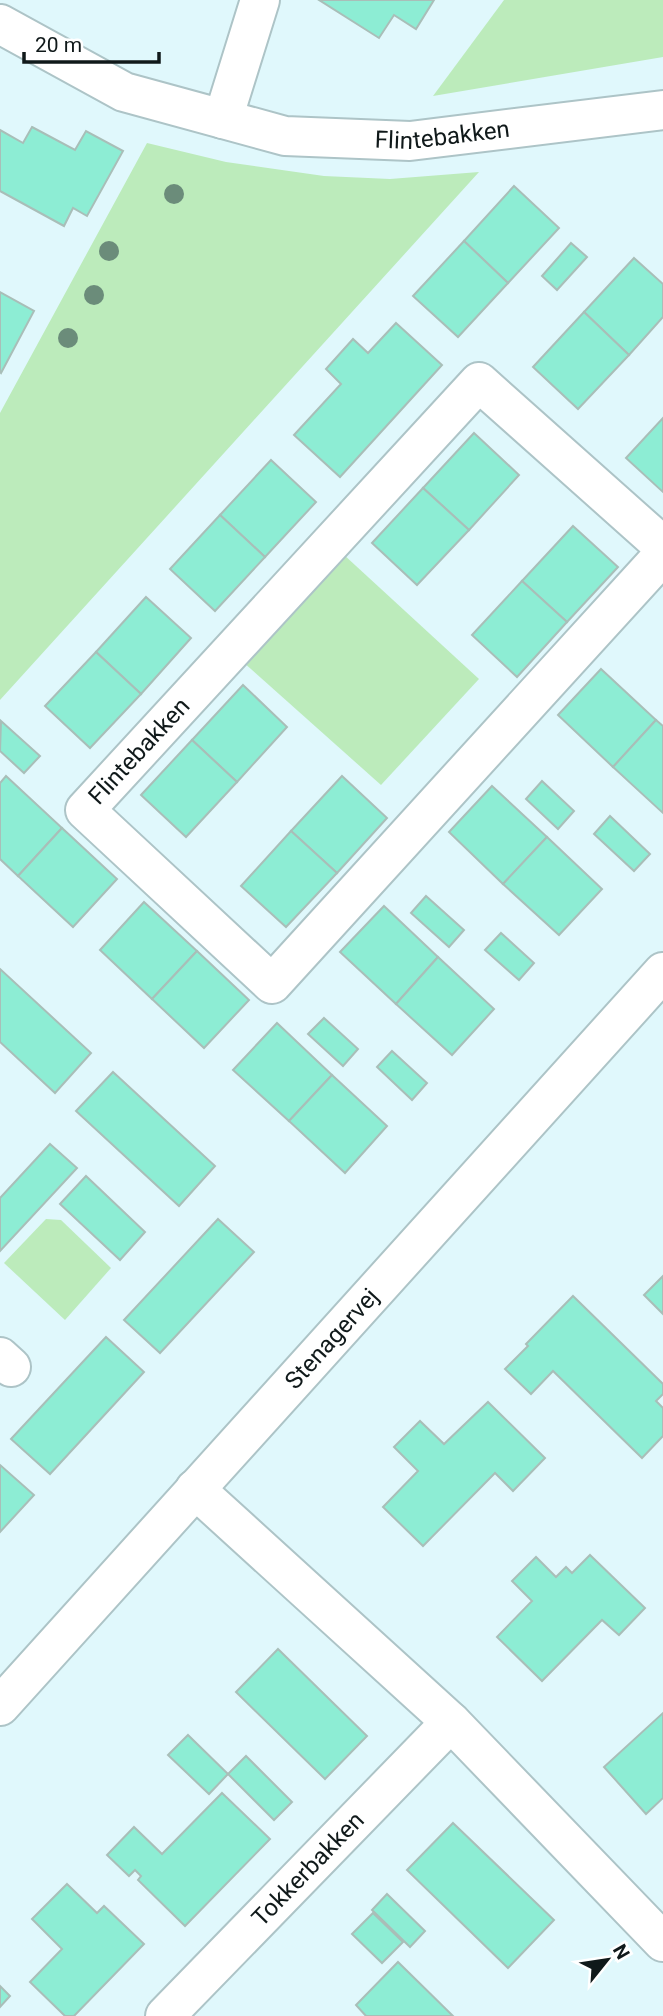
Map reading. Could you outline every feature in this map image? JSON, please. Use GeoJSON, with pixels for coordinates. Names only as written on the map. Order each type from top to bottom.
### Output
{"type":"FeatureCollection","features":[{"type":"Feature","properties":{"kind":"street"},"geometry":{"type":"LineString","coordinates":[[223,119],[260,0]]}},
{"type":"Feature","properties":{"kind":"street","name":"Flintebakken"},"geometry":{"type":"LineString","coordinates":[[0,24],[124,92],[285,136],[411,141],[663,110]]}},
{"type":"Feature","properties":{"kind":"street","name":"Flintebakken"},"geometry":{"type":"LineString","coordinates":[[663,546],[479,382],[85,810],[272,984],[663,555]]}},
{"type":"Feature","properties":{"kind":"street","name":"Stenagervej"},"geometry":{"type":"LineString","coordinates":[[0,1706],[663,972]]}},
{"type":"Feature","properties":{"kind":"street"},"geometry":{"type":"LineString","coordinates":[[195,1489],[451,1722],[663,1942]]}},
{"type":"Feature","properties":{"kind":"street","name":"Tokkerbakken"},"geometry":{"type":"LineString","coordinates":[[165,2016],[451,1722]]}},
{"type":"Feature","properties":{"kind":"green space"},"geometry":{"type":"Polygon","coordinates":[[[504,0],[663,0],[663,57],[433,96],[504,0]]]}},
{"type":"Feature","properties":{"kind":"green space"},"geometry":{"type":"Polygon","coordinates":[[[147,143],[226,162],[324,176],[390,179],[479,172],[0,700],[0,413],[147,143]]]}},
{"type":"Feature","properties":{"kind":"green space"},"geometry":{"type":"Polygon","coordinates":[[[343,554],[479,679],[381,785],[243,662],[343,554]]]}},
{"type":"Feature","properties":{"kind":"green space"},"geometry":{"type":"Polygon","coordinates":[[[46,1219],[61,1220],[111,1268],[65,1320],[4,1263],[46,1219]]]}},
{"type":"Feature","properties":{"kind":"building"},"geometry":{"type":"Polygon","coordinates":[[[319,0],[434,0],[416,29],[394,15],[379,38],[319,0]]]}},
{"type":"Feature","properties":{"kind":"building"},"geometry":{"type":"Polygon","coordinates":[[[32,127],[75,150],[86,131],[123,151],[87,216],[73,208],[64,226],[0,191],[0,130],[23,143],[32,127]]]}},
{"type":"Feature","properties":{"kind":"building"},"geometry":{"type":"Polygon","coordinates":[[[514,186],[559,228],[508,283],[464,241],[514,186]]]}},
{"type":"Feature","properties":{"kind":"building"},"geometry":{"type":"Polygon","coordinates":[[[464,241],[508,283],[458,337],[413,296],[464,241]]]}},
{"type":"Feature","properties":{"kind":"building"},"geometry":{"type":"Polygon","coordinates":[[[571,243],[587,257],[557,290],[542,276],[571,243]]]}},
{"type":"Feature","properties":{"kind":"building"},"geometry":{"type":"Polygon","coordinates":[[[634,258],[663,284],[663,317],[629,355],[584,312],[634,258]]]}},
{"type":"Feature","properties":{"kind":"building"},"geometry":{"type":"Polygon","coordinates":[[[0,292],[34,311],[1,373],[0,372],[0,292]]]}},
{"type":"Feature","properties":{"kind":"building"},"geometry":{"type":"Polygon","coordinates":[[[584,312],[629,355],[578,409],[533,367],[584,312]]]}},
{"type":"Feature","properties":{"kind":"building"},"geometry":{"type":"Polygon","coordinates":[[[396,323],[442,365],[340,477],[294,435],[341,384],[326,369],[353,339],[368,353],[396,323]]]}},
{"type":"Feature","properties":{"kind":"building"},"geometry":{"type":"Polygon","coordinates":[[[663,418],[663,492],[626,458],[663,418]]]}},
{"type":"Feature","properties":{"kind":"building"},"geometry":{"type":"Polygon","coordinates":[[[474,433],[519,475],[469,530],[423,488],[474,433]]]}},
{"type":"Feature","properties":{"kind":"building"},"geometry":{"type":"Polygon","coordinates":[[[271,460],[316,502],[265,557],[220,515],[271,460]]]}},
{"type":"Feature","properties":{"kind":"building"},"geometry":{"type":"Polygon","coordinates":[[[423,488],[469,530],[417,585],[372,543],[423,488]]]}},
{"type":"Feature","properties":{"kind":"building"},"geometry":{"type":"Polygon","coordinates":[[[220,515],[265,557],[215,611],[170,569],[220,515]]]}},
{"type":"Feature","properties":{"kind":"building"},"geometry":{"type":"Polygon","coordinates":[[[573,526],[618,567],[567,622],[522,581],[573,526]]]}},
{"type":"Feature","properties":{"kind":"building"},"geometry":{"type":"Polygon","coordinates":[[[522,581],[567,622],[517,677],[472,635],[522,581]]]}},
{"type":"Feature","properties":{"kind":"building"},"geometry":{"type":"Polygon","coordinates":[[[146,597],[191,638],[141,694],[96,652],[146,597]]]}},
{"type":"Feature","properties":{"kind":"building"},"geometry":{"type":"Polygon","coordinates":[[[96,652],[141,694],[90,748],[45,706],[96,652]]]}},
{"type":"Feature","properties":{"kind":"building"},"geometry":{"type":"Polygon","coordinates":[[[601,669],[656,720],[613,767],[558,715],[601,669]]]}},
{"type":"Feature","properties":{"kind":"building"},"geometry":{"type":"Polygon","coordinates":[[[243,685],[287,727],[237,782],[192,740],[243,685]]]}},
{"type":"Feature","properties":{"kind":"building"},"geometry":{"type":"Polygon","coordinates":[[[656,720],[663,726],[663,813],[613,767],[656,720]]]}},
{"type":"Feature","properties":{"kind":"building"},"geometry":{"type":"Polygon","coordinates":[[[1,721],[40,756],[24,773],[0,751],[1,721]]]}},
{"type":"Feature","properties":{"kind":"building"},"geometry":{"type":"Polygon","coordinates":[[[192,740],[237,782],[186,837],[141,795],[192,740]]]}},
{"type":"Feature","properties":{"kind":"building"},"geometry":{"type":"Polygon","coordinates":[[[6,776],[62,828],[18,876],[0,859],[0,783],[6,776]]]}},
{"type":"Feature","properties":{"kind":"building"},"geometry":{"type":"Polygon","coordinates":[[[342,776],[387,818],[337,873],[291,831],[342,776]]]}},
{"type":"Feature","properties":{"kind":"building"},"geometry":{"type":"Polygon","coordinates":[[[542,781],[574,811],[558,829],[526,799],[542,781]]]}},
{"type":"Feature","properties":{"kind":"building"},"geometry":{"type":"Polygon","coordinates":[[[492,786],[547,837],[503,884],[449,832],[492,786]]]}},
{"type":"Feature","properties":{"kind":"building"},"geometry":{"type":"Polygon","coordinates":[[[610,816],[650,854],[634,871],[594,834],[610,816]]]}},
{"type":"Feature","properties":{"kind":"building"},"geometry":{"type":"Polygon","coordinates":[[[62,828],[117,879],[73,927],[18,876],[62,828]]]}},
{"type":"Feature","properties":{"kind":"building"},"geometry":{"type":"Polygon","coordinates":[[[291,831],[337,873],[286,927],[241,886],[291,831]]]}},
{"type":"Feature","properties":{"kind":"building"},"geometry":{"type":"Polygon","coordinates":[[[547,837],[602,889],[559,935],[503,884],[547,837]]]}},
{"type":"Feature","properties":{"kind":"building"},"geometry":{"type":"Polygon","coordinates":[[[426,896],[464,930],[449,947],[411,913],[426,896]]]}},
{"type":"Feature","properties":{"kind":"building"},"geometry":{"type":"Polygon","coordinates":[[[144,902],[197,951],[152,999],[100,950],[144,902]]]}},
{"type":"Feature","properties":{"kind":"building"},"geometry":{"type":"Polygon","coordinates":[[[384,906],[438,957],[396,1004],[340,952],[384,906]]]}},
{"type":"Feature","properties":{"kind":"building"},"geometry":{"type":"Polygon","coordinates":[[[501,933],[534,963],[519,980],[485,950],[501,933]]]}},
{"type":"Feature","properties":{"kind":"building"},"geometry":{"type":"Polygon","coordinates":[[[197,951],[249,1000],[204,1048],[152,999],[197,951]]]}},
{"type":"Feature","properties":{"kind":"building"},"geometry":{"type":"Polygon","coordinates":[[[438,957],[494,1009],[452,1055],[396,1004],[438,957]]]}},
{"type":"Feature","properties":{"kind":"building"},"geometry":{"type":"Polygon","coordinates":[[[0,969],[91,1053],[55,1093],[0,1042],[0,969]]]}},
{"type":"Feature","properties":{"kind":"building"},"geometry":{"type":"Polygon","coordinates":[[[324,1018],[358,1049],[343,1066],[308,1034],[324,1018]]]}},
{"type":"Feature","properties":{"kind":"building"},"geometry":{"type":"Polygon","coordinates":[[[277,1023],[332,1075],[289,1121],[233,1070],[277,1023]]]}},
{"type":"Feature","properties":{"kind":"building"},"geometry":{"type":"Polygon","coordinates":[[[392,1051],[427,1083],[412,1100],[377,1067],[392,1051]]]}},
{"type":"Feature","properties":{"kind":"building"},"geometry":{"type":"Polygon","coordinates":[[[113,1072],[215,1166],[179,1206],[76,1111],[113,1072]]]}},
{"type":"Feature","properties":{"kind":"building"},"geometry":{"type":"Polygon","coordinates":[[[332,1075],[387,1126],[345,1173],[289,1121],[332,1075]]]}},
{"type":"Feature","properties":{"kind":"building"},"geometry":{"type":"Polygon","coordinates":[[[50,1144],[77,1168],[0,1251],[0,1198],[50,1144]]]}},
{"type":"Feature","properties":{"kind":"building"},"geometry":{"type":"Polygon","coordinates":[[[86,1176],[145,1232],[120,1260],[60,1204],[86,1176]]]}},
{"type":"Feature","properties":{"kind":"building"},"geometry":{"type":"Polygon","coordinates":[[[218,1219],[254,1252],[160,1353],[124,1320],[218,1219]]]}},
{"type":"Feature","properties":{"kind":"building"},"geometry":{"type":"Polygon","coordinates":[[[663,1276],[663,1314],[644,1295],[663,1276]]]}},
{"type":"Feature","properties":{"kind":"building"},"geometry":{"type":"Polygon","coordinates":[[[573,1296],[663,1384],[663,1394],[656,1401],[663,1408],[663,1436],[642,1458],[553,1371],[531,1394],[505,1369],[573,1296]]]}},
{"type":"Feature","properties":{"kind":"building"},"geometry":{"type":"Polygon","coordinates":[[[106,1337],[144,1372],[50,1474],[11,1439],[106,1337]]]}},
{"type":"Feature","properties":{"kind":"building"},"geometry":{"type":"Polygon","coordinates":[[[488,1402],[545,1458],[513,1491],[495,1473],[423,1546],[383,1507],[418,1471],[394,1447],[420,1421],[444,1444],[488,1402]]]}},
{"type":"Feature","properties":{"kind":"building"},"geometry":{"type":"Polygon","coordinates":[[[0,1465],[34,1495],[0,1532],[0,1465]]]}},
{"type":"Feature","properties":{"kind":"building"},"geometry":{"type":"Polygon","coordinates":[[[590,1555],[645,1608],[619,1635],[602,1620],[542,1681],[497,1637],[532,1601],[512,1581],[536,1557],[556,1577],[566,1567],[572,1573],[590,1555]]]}},
{"type":"Feature","properties":{"kind":"building"},"geometry":{"type":"Polygon","coordinates":[[[278,1649],[367,1736],[325,1779],[236,1692],[278,1649]]]}},
{"type":"Feature","properties":{"kind":"building"},"geometry":{"type":"Polygon","coordinates":[[[663,1713],[663,1798],[646,1814],[604,1767],[663,1713]]]}},
{"type":"Feature","properties":{"kind":"building"},"geometry":{"type":"Polygon","coordinates":[[[188,1735],[228,1774],[209,1794],[168,1755],[188,1735]]]}},
{"type":"Feature","properties":{"kind":"building"},"geometry":{"type":"Polygon","coordinates":[[[246,1756],[292,1802],[274,1820],[228,1774],[246,1756]]]}},
{"type":"Feature","properties":{"kind":"building"},"geometry":{"type":"Polygon","coordinates":[[[222,1793],[270,1839],[185,1926],[138,1880],[141,1876],[135,1870],[129,1876],[107,1855],[134,1827],[162,1854],[222,1793]]]}},
{"type":"Feature","properties":{"kind":"building"},"geometry":{"type":"Polygon","coordinates":[[[453,1823],[554,1920],[508,1968],[407,1870],[453,1823]]]}},
{"type":"Feature","properties":{"kind":"building"},"geometry":{"type":"Polygon","coordinates":[[[67,1884],[97,1913],[104,1906],[144,1944],[74,2016],[65,2016],[30,1982],[62,1949],[32,1919],[67,1884]]]}},
{"type":"Feature","properties":{"kind":"building"},"geometry":{"type":"Polygon","coordinates":[[[387,1894],[425,1931],[410,1947],[372,1910],[387,1894]]]}},
{"type":"Feature","properties":{"kind":"building"},"geometry":{"type":"Polygon","coordinates":[[[373,1913],[403,1942],[382,1963],[352,1934],[373,1913]]]}},
{"type":"Feature","properties":{"kind":"building"},"geometry":{"type":"Polygon","coordinates":[[[398,1962],[453,2016],[366,2016],[356,2005],[398,1962]]]}},
{"type":"Feature","properties":{"kind":"building"},"geometry":{"type":"Polygon","coordinates":[[[0,1986],[10,1996],[0,2007],[0,1986]]]}}]}
